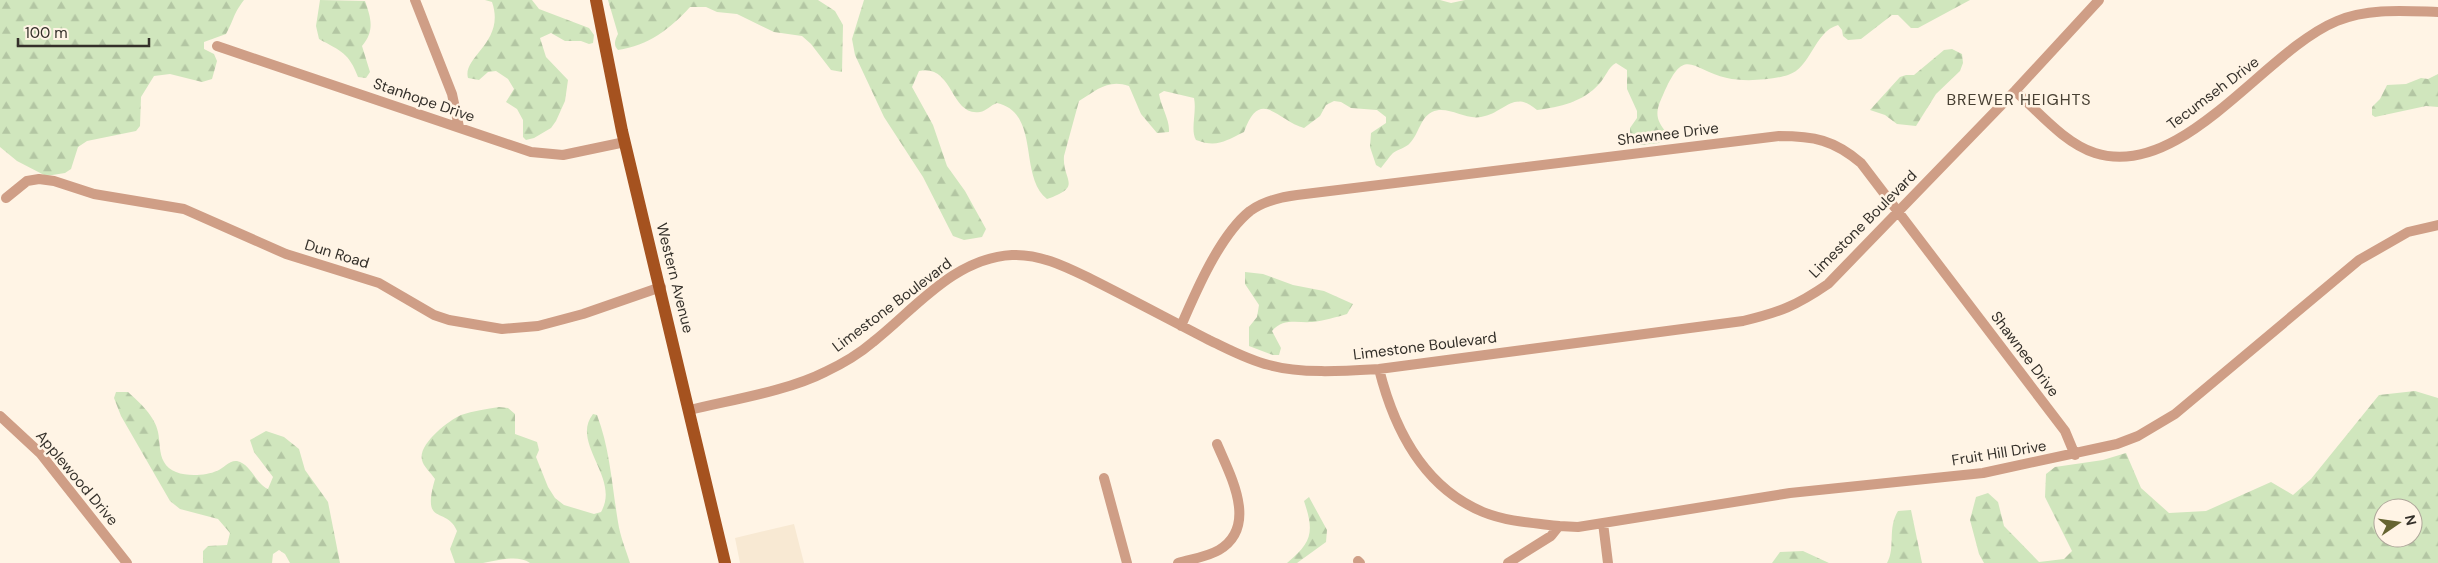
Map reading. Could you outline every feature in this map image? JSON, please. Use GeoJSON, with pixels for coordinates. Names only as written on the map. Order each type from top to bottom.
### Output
{"type":"FeatureCollection","features":[{"type":"Feature","properties":{"kind":"main road","name":"Western Avenue"},"geometry":{"type":"LineString","coordinates":[[596,0],[610,77],[690,410],[724,563]]}},
{"type":"Feature","properties":{"kind":"street"},"geometry":{"type":"LineString","coordinates":[[415,0],[452,94],[459,127]]}},
{"type":"Feature","properties":{"kind":"street","name":"Limestone Boulevard"},"geometry":{"type":"LineString","coordinates":[[690,410],[806,381],[824,373],[872,343],[953,275],[979,262],[1004,256],[1025,256],[1059,264],[1182,326],[1269,366],[1320,370],[1379,369],[1743,321],[1774,314],[1800,303],[1828,284],[2015,91],[2099,0]]}},
{"type":"Feature","properties":{"kind":"street","name":"Tecumseh Drive"},"geometry":{"type":"LineString","coordinates":[[2015,91],[2066,137],[2095,153],[2128,157],[2147,154],[2162,148],[2194,129],[2300,45],[2335,22],[2370,12],[2438,12]]}},
{"type":"Feature","properties":{"kind":"street","name":"Stanhope Drive"},"geometry":{"type":"LineString","coordinates":[[217,46],[531,152],[563,155],[625,142]]}},
{"type":"Feature","properties":{"kind":"street","name":"Shawnee Drive"},"geometry":{"type":"LineString","coordinates":[[1182,326],[1220,247],[1239,222],[1251,211],[1270,201],[1297,194],[1779,136],[1804,136],[1826,140],[1845,150],[1861,163],[2065,432],[2075,455]]}},
{"type":"Feature","properties":{"kind":"street","name":"Dun Road"},"geometry":{"type":"LineString","coordinates":[[6,198],[28,182],[39,179],[54,181],[94,194],[184,209],[286,254],[379,283],[434,314],[449,320],[502,329],[538,326],[583,314],[661,287]]}},
{"type":"Feature","properties":{"kind":"street","name":"Fruit Hill Drive"},"geometry":{"type":"LineString","coordinates":[[1379,369],[1396,421],[1409,446],[1435,481],[1460,501],[1485,513],[1516,521],[1559,526],[1578,526],[1790,493],[1983,473],[2075,455],[2117,444],[2157,426],[2175,414],[2359,260],[2408,232],[2438,225]]}},
{"type":"Feature","properties":{"kind":"street","name":"Applewood Drive"},"geometry":{"type":"LineString","coordinates":[[0,416],[40,452],[127,563]]}},
{"type":"Feature","properties":{"kind":"street"},"geometry":{"type":"LineString","coordinates":[[1178,563],[1218,550],[1232,536],[1239,519],[1238,495],[1217,444]]}},
{"type":"Feature","properties":{"kind":"street"},"geometry":{"type":"LineString","coordinates":[[1104,478],[1127,563]]}},
{"type":"Feature","properties":{"kind":"street"},"geometry":{"type":"LineString","coordinates":[[1603,523],[1608,563]]}},
{"type":"Feature","properties":{"kind":"street"},"geometry":{"type":"LineString","coordinates":[[1508,563],[1551,536],[1559,526]]}},
{"type":"Feature","properties":{"kind":"shaded area"},"geometry":{"type":"Polygon","coordinates":[[[794,524],[804,563],[740,563],[735,538],[794,524]]]}},
{"type":"Feature","properties":{"kind":"green space"},"geometry":{"type":"Polygon","coordinates":[[[0,0],[244,0],[226,34],[204,42],[204,49],[214,54],[217,61],[212,79],[202,82],[170,74],[154,76],[141,97],[140,126],[136,131],[87,141],[78,147],[71,169],[65,173],[46,176],[17,161],[0,147],[0,0]]]}},
{"type":"Feature","properties":{"kind":"green space"},"geometry":{"type":"Polygon","coordinates":[[[320,0],[365,1],[371,24],[369,35],[362,46],[370,72],[366,78],[358,77],[348,58],[319,39],[316,26],[320,0]]]}},
{"type":"Feature","properties":{"kind":"green space"},"geometry":{"type":"Polygon","coordinates":[[[485,0],[532,0],[539,9],[589,28],[594,35],[593,43],[589,44],[581,41],[565,41],[551,33],[540,38],[546,57],[568,80],[565,101],[556,121],[551,128],[534,138],[526,140],[523,137],[523,120],[517,109],[506,102],[514,89],[508,79],[496,71],[488,72],[479,80],[468,78],[468,70],[471,63],[489,38],[493,28],[495,16],[492,2],[485,0]]]}},
{"type":"Feature","properties":{"kind":"green space"},"geometry":{"type":"Polygon","coordinates":[[[608,0],[818,0],[835,11],[843,25],[842,72],[831,70],[811,44],[802,36],[774,32],[737,14],[717,12],[706,7],[690,7],[658,35],[639,45],[618,50],[615,42],[618,34],[608,0]]]}},
{"type":"Feature","properties":{"kind":"green space"},"geometry":{"type":"Polygon","coordinates":[[[864,0],[1440,0],[1451,3],[1465,0],[1970,0],[1918,28],[1911,28],[1898,15],[1892,15],[1861,39],[1848,40],[1843,36],[1842,30],[1838,25],[1823,35],[1808,58],[1796,71],[1782,77],[1741,80],[1727,78],[1690,64],[1683,65],[1671,79],[1659,106],[1658,119],[1667,133],[1659,143],[1641,145],[1630,140],[1630,128],[1637,118],[1637,111],[1627,89],[1627,70],[1616,63],[1593,90],[1571,103],[1537,110],[1529,104],[1515,102],[1481,117],[1444,110],[1432,112],[1422,122],[1410,143],[1393,153],[1381,168],[1376,165],[1370,147],[1371,133],[1386,123],[1386,117],[1377,110],[1351,108],[1341,102],[1334,101],[1326,105],[1320,116],[1304,128],[1270,110],[1263,109],[1256,111],[1244,132],[1221,142],[1210,143],[1196,140],[1194,136],[1194,98],[1164,91],[1159,94],[1169,132],[1157,133],[1141,114],[1129,86],[1122,84],[1109,85],[1079,101],[1064,156],[1064,164],[1069,182],[1068,186],[1065,190],[1047,199],[1038,189],[1033,176],[1025,132],[1019,119],[1011,109],[997,103],[980,112],[970,111],[963,107],[939,75],[930,71],[919,71],[912,87],[933,125],[947,166],[965,191],[986,229],[982,237],[964,240],[953,236],[923,177],[884,117],[855,55],[852,39],[864,0]]]}},
{"type":"Feature","properties":{"kind":"green space"},"geometry":{"type":"Polygon","coordinates":[[[1952,49],[1962,54],[1963,63],[1960,71],[1936,94],[1916,126],[1897,124],[1885,115],[1870,110],[1900,77],[1914,75],[1944,50],[1952,49]]]}},
{"type":"Feature","properties":{"kind":"green space"},"geometry":{"type":"Polygon","coordinates":[[[2438,74],[2438,107],[2426,106],[2375,117],[2372,115],[2372,107],[2380,99],[2387,85],[2406,84],[2421,78],[2428,79],[2438,74]]]}},
{"type":"Feature","properties":{"kind":"green space"},"geometry":{"type":"Polygon","coordinates":[[[1245,272],[1263,274],[1293,285],[1324,291],[1353,304],[1347,314],[1316,321],[1290,322],[1276,327],[1272,331],[1281,348],[1279,355],[1273,355],[1249,346],[1249,327],[1257,317],[1259,305],[1245,284],[1245,272]]]}},
{"type":"Feature","properties":{"kind":"green space"},"geometry":{"type":"Polygon","coordinates":[[[2415,391],[2438,398],[2438,563],[1984,563],[1979,554],[1970,520],[1976,497],[1988,493],[1998,502],[2004,526],[2039,562],[2064,559],[2072,551],[2045,497],[2046,474],[2055,467],[2103,460],[2126,453],[2141,488],[2169,513],[2206,511],[2271,482],[2293,495],[2311,479],[2379,395],[2415,391]]]}},
{"type":"Feature","properties":{"kind":"green space"},"geometry":{"type":"Polygon","coordinates":[[[116,392],[128,392],[154,420],[164,462],[168,467],[180,473],[196,475],[211,473],[220,470],[231,462],[237,461],[246,466],[260,483],[268,489],[273,477],[254,452],[250,440],[266,431],[284,437],[299,449],[305,470],[328,502],[340,563],[290,563],[285,554],[279,550],[273,554],[272,563],[203,563],[203,551],[208,546],[227,545],[230,533],[218,519],[180,509],[170,501],[121,416],[114,398],[116,392]]]}},
{"type":"Feature","properties":{"kind":"green space"},"geometry":{"type":"Polygon","coordinates":[[[499,407],[508,408],[515,414],[515,434],[537,442],[539,450],[536,457],[548,487],[555,498],[564,505],[594,514],[601,512],[605,499],[605,486],[587,437],[588,425],[593,414],[597,415],[608,454],[619,527],[630,563],[530,563],[525,560],[513,559],[483,563],[455,563],[450,549],[457,531],[452,523],[433,510],[431,494],[435,479],[424,465],[422,454],[429,440],[455,418],[470,412],[499,407]]]}},
{"type":"Feature","properties":{"kind":"green space"},"geometry":{"type":"Polygon","coordinates":[[[1309,497],[1327,530],[1326,542],[1297,563],[1287,563],[1302,549],[1309,535],[1309,520],[1304,501],[1309,497]]]}},
{"type":"Feature","properties":{"kind":"green space"},"geometry":{"type":"Polygon","coordinates":[[[1911,510],[1922,563],[1887,563],[1891,551],[1893,524],[1898,511],[1911,510]]]}},
{"type":"Feature","properties":{"kind":"green space"},"geometry":{"type":"Polygon","coordinates":[[[1803,551],[1829,563],[1772,563],[1780,552],[1803,551]]]}},
{"type":"Feature","properties":{"kind":"district","name":"BREWER HEIGHTS"},"geometry":{"type":"Point","coordinates":[2019,99]}}]}
